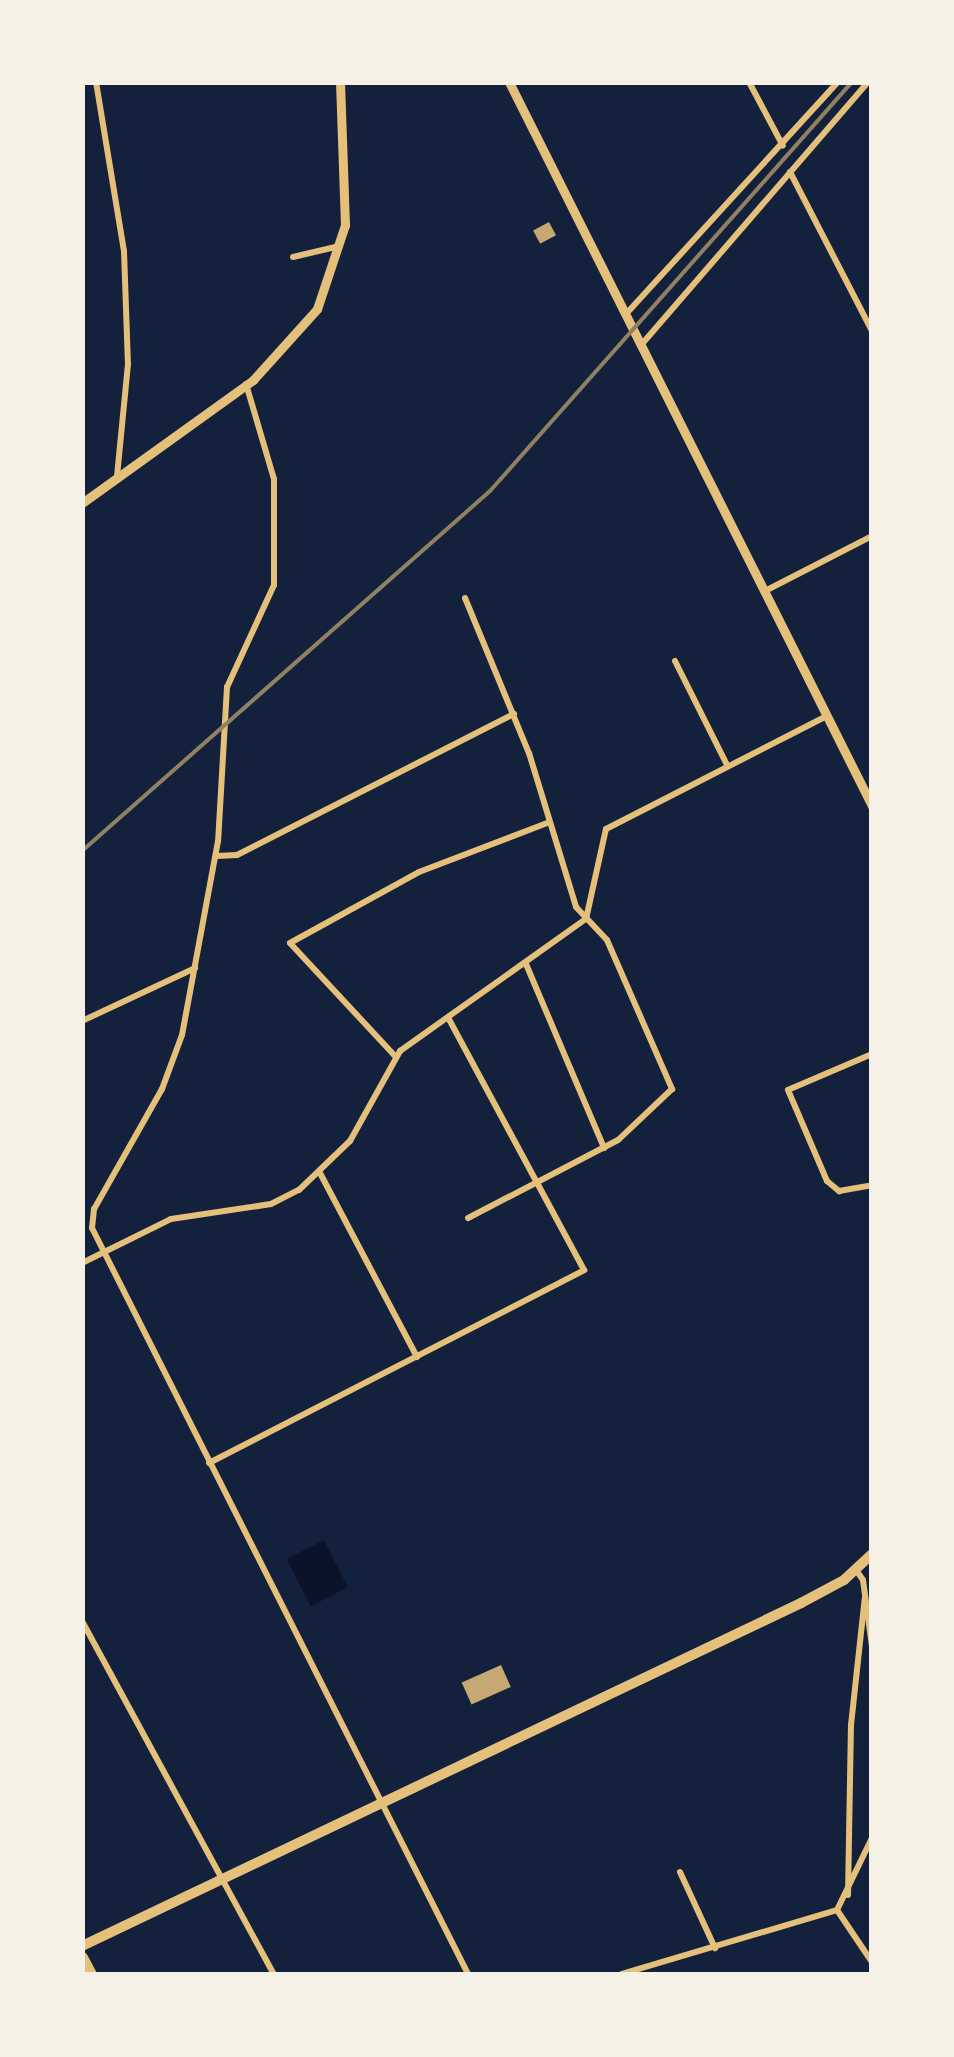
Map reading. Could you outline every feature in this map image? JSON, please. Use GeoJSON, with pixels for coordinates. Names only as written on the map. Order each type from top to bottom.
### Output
{"type":"FeatureCollection","features":[{"type":"Feature","properties":{"kind":"highway"},"geometry":{"type":"LineString","coordinates":[[82,1957],[91,1974]]}},
{"type":"Feature","properties":{"kind":"main road"},"geometry":{"type":"LineString","coordinates":[[82,1946],[377,1800],[801,1603],[856,1570],[872,1554]]}},
{"type":"Feature","properties":{"kind":"street"},"geometry":{"type":"LineString","coordinates":[[96,82],[124,251],[128,380],[117,478]]}},
{"type":"Feature","properties":{"kind":"street"},"geometry":{"type":"LineString","coordinates":[[82,503],[246,384],[309,322],[341,246],[340,82]]}},
{"type":"Feature","properties":{"kind":"street"},"geometry":{"type":"LineString","coordinates":[[509,82],[872,806]]}},
{"type":"Feature","properties":{"kind":"street"},"geometry":{"type":"LineString","coordinates":[[749,82],[783,146]]}},
{"type":"Feature","properties":{"kind":"street"},"geometry":{"type":"LineString","coordinates":[[626,314],[838,82]]}},
{"type":"Feature","properties":{"kind":"street"},"geometry":{"type":"LineString","coordinates":[[642,344],[868,82]]}},
{"type":"Feature","properties":{"kind":"street"},"geometry":{"type":"LineString","coordinates":[[790,172],[872,331]]}},
{"type":"Feature","properties":{"kind":"street"},"geometry":{"type":"LineString","coordinates":[[293,257],[341,246]]}},
{"type":"Feature","properties":{"kind":"street"},"geometry":{"type":"LineString","coordinates":[[246,384],[274,479],[276,562],[272,594],[227,687],[216,856],[195,968],[162,1090],[94,1208],[100,1256],[468,1974]]}},
{"type":"Feature","properties":{"kind":"street"},"geometry":{"type":"LineString","coordinates":[[765,591],[872,536]]}},
{"type":"Feature","properties":{"kind":"street"},"geometry":{"type":"LineString","coordinates":[[465,598],[514,714],[586,919],[608,940],[672,1089],[604,1148],[468,1218]]}},
{"type":"Feature","properties":{"kind":"street"},"geometry":{"type":"LineString","coordinates":[[675,660],[727,765]]}},
{"type":"Feature","properties":{"kind":"street"},"geometry":{"type":"LineString","coordinates":[[216,856],[236,855],[514,714]]}},
{"type":"Feature","properties":{"kind":"street"},"geometry":{"type":"LineString","coordinates":[[82,1263],[188,1214],[280,1201],[320,1174],[355,1134],[395,1056],[586,919],[596,898],[606,829],[828,715]]}},
{"type":"Feature","properties":{"kind":"street"},"geometry":{"type":"LineString","coordinates":[[395,1056],[290,943],[419,872],[550,822]]}},
{"type":"Feature","properties":{"kind":"street"},"geometry":{"type":"LineString","coordinates":[[526,964],[604,1148]]}},
{"type":"Feature","properties":{"kind":"street"},"geometry":{"type":"LineString","coordinates":[[82,1021],[195,968]]}},
{"type":"Feature","properties":{"kind":"street"},"geometry":{"type":"LineString","coordinates":[[209,1463],[584,1270],[448,1017]]}},
{"type":"Feature","properties":{"kind":"street"},"geometry":{"type":"LineString","coordinates":[[872,1054],[788,1090],[826,1181],[839,1191],[872,1185]]}},
{"type":"Feature","properties":{"kind":"street"},"geometry":{"type":"LineString","coordinates":[[320,1174],[417,1357]]}},
{"type":"Feature","properties":{"kind":"street"},"geometry":{"type":"LineString","coordinates":[[856,1570],[865,1597],[872,1647]]}},
{"type":"Feature","properties":{"kind":"street"},"geometry":{"type":"LineString","coordinates":[[848,1896],[850,1725],[865,1597]]}},
{"type":"Feature","properties":{"kind":"street"},"geometry":{"type":"LineString","coordinates":[[82,1621],[274,1974]]}},
{"type":"Feature","properties":{"kind":"street"},"geometry":{"type":"LineString","coordinates":[[622,1974],[837,1910],[848,1896],[872,1838]]}},
{"type":"Feature","properties":{"kind":"street"},"geometry":{"type":"LineString","coordinates":[[680,1872],[716,1948]]}},
{"type":"Feature","properties":{"kind":"street"},"geometry":{"type":"LineString","coordinates":[[837,1910],[872,1962]]}},
{"type":"Feature","properties":{"kind":"water"},"geometry":{"type":"Polygon","coordinates":[[[324,1540],[348,1587],[311,1606],[287,1559],[324,1540]]]}},
{"type":"Feature","properties":{"kind":"building"},"geometry":{"type":"Polygon","coordinates":[[[549,222],[556,235],[540,244],[533,230],[549,222]]]}},
{"type":"Feature","properties":{"kind":"building"},"geometry":{"type":"Polygon","coordinates":[[[501,1665],[511,1687],[471,1704],[462,1682],[501,1665]]]}},
{"type":"Feature","properties":{"kind":"railway"},"geometry":{"type":"LineString","coordinates":[[82,851],[490,491],[852,82]]}}]}
